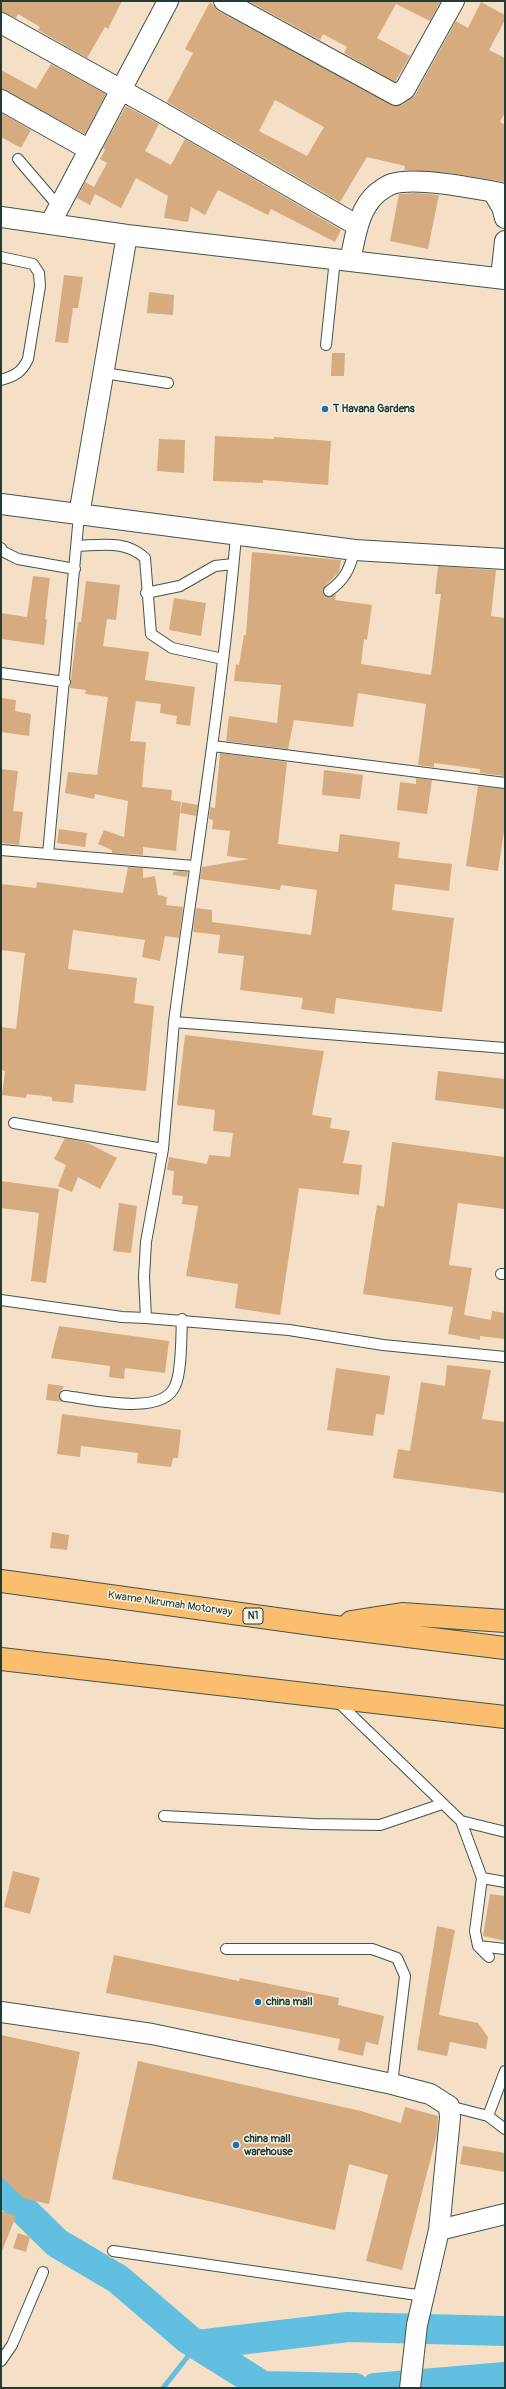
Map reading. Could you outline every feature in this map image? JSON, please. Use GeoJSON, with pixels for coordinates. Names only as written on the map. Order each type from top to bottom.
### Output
{"type":"FeatureCollection","features":[{"type":"Feature","properties":{"kind":"highway","name":"Kwame Nkrumah Motorway"},"geometry":{"type":"LineString","coordinates":[[1,1581],[327,1626],[505,1648]]}},
{"type":"Feature","properties":{"kind":"highway"},"geometry":{"type":"LineString","coordinates":[[327,1626],[402,1614],[505,1621]]}},
{"type":"Feature","properties":{"kind":"highway"},"geometry":{"type":"LineString","coordinates":[[1,1659],[505,1717]]}},
{"type":"Feature","properties":{"kind":"street"},"geometry":{"type":"LineString","coordinates":[[55,216],[88,149],[168,1]]}},
{"type":"Feature","properties":{"kind":"street"},"geometry":{"type":"LineString","coordinates":[[224,1],[396,95],[404,89],[454,1]]}},
{"type":"Feature","properties":{"kind":"street"},"geometry":{"type":"LineString","coordinates":[[1,23],[120,89],[358,226]]}},
{"type":"Feature","properties":{"kind":"street"},"geometry":{"type":"LineString","coordinates":[[1,100],[88,149]]}},
{"type":"Feature","properties":{"kind":"street"},"geometry":{"type":"LineString","coordinates":[[343,260],[366,207],[376,194],[392,184],[414,181],[499,193],[505,218]]}},
{"type":"Feature","properties":{"kind":"street"},"geometry":{"type":"LineString","coordinates":[[1,217],[55,216],[127,235],[503,278],[505,240]]}},
{"type":"Feature","properties":{"kind":"street"},"geometry":{"type":"LineString","coordinates":[[79,515],[127,235]]}},
{"type":"Feature","properties":{"kind":"street"},"geometry":{"type":"LineString","coordinates":[[2,509],[79,515],[355,550],[505,559]]}},
{"type":"Feature","properties":{"kind":"street"},"geometry":{"type":"LineString","coordinates":[[1,2012],[152,2034],[392,2084],[430,2094],[449,2106],[450,2118],[439,2230],[417,2328],[410,2388]]}},
{"type":"Feature","properties":{"kind":"street"},"geometry":{"type":"LineString","coordinates":[[439,2230],[505,2214]]}},
{"type":"Feature","properties":{"kind":"lane"},"geometry":{"type":"LineString","coordinates":[[18,159],[55,216]]}},
{"type":"Feature","properties":{"kind":"lane"},"geometry":{"type":"LineString","coordinates":[[1,257],[33,264],[39,273],[40,286],[28,358],[24,369],[14,376],[1,380]]}},
{"type":"Feature","properties":{"kind":"lane"},"geometry":{"type":"LineString","coordinates":[[326,345],[343,260]]}},
{"type":"Feature","properties":{"kind":"lane"},"geometry":{"type":"LineString","coordinates":[[104,373],[168,383]]}},
{"type":"Feature","properties":{"kind":"lane"},"geometry":{"type":"LineString","coordinates":[[48,854],[65,682],[79,515]]}},
{"type":"Feature","properties":{"kind":"lane"},"geometry":{"type":"LineString","coordinates":[[146,1318],[144,1276],[146,1242],[163,1149],[174,1022],[194,866],[213,746],[236,536]]}},
{"type":"Feature","properties":{"kind":"lane"},"geometry":{"type":"LineString","coordinates":[[77,546],[124,545],[137,550],[145,558],[146,593],[151,634],[172,648],[223,659]]}},
{"type":"Feature","properties":{"kind":"lane"},"geometry":{"type":"LineString","coordinates":[[1,548],[2,551],[18,559],[75,569]]}},
{"type":"Feature","properties":{"kind":"lane"},"geometry":{"type":"LineString","coordinates":[[329,591],[346,576],[355,550]]}},
{"type":"Feature","properties":{"kind":"lane"},"geometry":{"type":"LineString","coordinates":[[146,593],[180,586],[215,566],[234,564]]}},
{"type":"Feature","properties":{"kind":"lane"},"geometry":{"type":"LineString","coordinates":[[1,673],[65,682]]}},
{"type":"Feature","properties":{"kind":"lane"},"geometry":{"type":"LineString","coordinates":[[213,746],[505,783]]}},
{"type":"Feature","properties":{"kind":"lane"},"geometry":{"type":"LineString","coordinates":[[1,850],[194,866]]}},
{"type":"Feature","properties":{"kind":"lane"},"geometry":{"type":"LineString","coordinates":[[174,1022],[505,1048]]}},
{"type":"Feature","properties":{"kind":"lane"},"geometry":{"type":"LineString","coordinates":[[14,1123],[163,1149]]}},
{"type":"Feature","properties":{"kind":"lane"},"geometry":{"type":"LineString","coordinates":[[1,1300],[122,1317],[182,1319],[289,1330],[382,1345],[505,1357]]}},
{"type":"Feature","properties":{"kind":"lane"},"geometry":{"type":"LineString","coordinates":[[65,1396],[138,1405],[167,1398],[176,1386],[182,1319]]}},
{"type":"Feature","properties":{"kind":"lane"},"geometry":{"type":"LineString","coordinates":[[333,1697],[461,1821],[505,1832]]}},
{"type":"Feature","properties":{"kind":"lane"},"geometry":{"type":"LineString","coordinates":[[164,1816],[313,1824],[380,1825],[442,1804]]}},
{"type":"Feature","properties":{"kind":"lane"},"geometry":{"type":"LineString","coordinates":[[461,1821],[482,1878],[475,1931],[478,1946],[489,1957]]}},
{"type":"Feature","properties":{"kind":"lane"},"geometry":{"type":"LineString","coordinates":[[482,1878],[505,1882]]}},
{"type":"Feature","properties":{"kind":"lane"},"geometry":{"type":"LineString","coordinates":[[478,1946],[505,1949]]}},
{"type":"Feature","properties":{"kind":"lane"},"geometry":{"type":"LineString","coordinates":[[226,1949],[372,1949],[396,1958],[404,1976],[392,2084]]}},
{"type":"Feature","properties":{"kind":"lane"},"geometry":{"type":"LineString","coordinates":[[488,2116],[505,2071]]}},
{"type":"Feature","properties":{"kind":"lane"},"geometry":{"type":"LineString","coordinates":[[449,2106],[488,2116],[505,2129]]}},
{"type":"Feature","properties":{"kind":"lane"},"geometry":{"type":"LineString","coordinates":[[113,2251],[424,2296]]}},
{"type":"Feature","properties":{"kind":"lane"},"geometry":{"type":"LineString","coordinates":[[1,2361],[12,2345],[43,2272]]}},
{"type":"Feature","properties":{"kind":"building"},"geometry":{"type":"Polygon","coordinates":[[[1,1],[122,1],[108,29],[105,27],[87,58],[38,30],[40,27],[18,14],[16,18],[1,12],[1,1]]]}},
{"type":"Feature","properties":{"kind":"building"},"geometry":{"type":"Polygon","coordinates":[[[248,1],[441,1],[430,21],[396,4],[377,38],[410,56],[395,82],[344,53],[347,47],[323,34],[320,40],[248,1]]]}},
{"type":"Feature","properties":{"kind":"building"},"geometry":{"type":"Polygon","coordinates":[[[210,2],[218,11],[396,106],[402,105],[415,95],[456,21],[468,28],[481,2],[505,15],[505,20],[489,50],[505,58],[505,113],[500,122],[505,125],[505,182],[449,173],[404,170],[405,166],[367,157],[340,202],[167,102],[193,53],[185,49],[210,2]],[[275,100],[259,131],[307,156],[324,127],[275,100]]]}},
{"type":"Feature","properties":{"kind":"building"},"geometry":{"type":"Polygon","coordinates":[[[51,64],[106,94],[85,134],[1,89],[1,70],[36,89],[51,64]]]}},
{"type":"Feature","properties":{"kind":"building"},"geometry":{"type":"Polygon","coordinates":[[[126,106],[159,124],[145,151],[171,165],[185,139],[341,230],[335,242],[271,209],[268,215],[218,190],[205,215],[191,207],[188,222],[164,218],[168,196],[136,178],[121,208],[95,194],[90,205],[77,198],[85,182],[94,187],[107,163],[100,159],[105,150],[103,148],[126,106]]]}},
{"type":"Feature","properties":{"kind":"building"},"geometry":{"type":"Polygon","coordinates":[[[1,113],[31,130],[21,148],[1,137],[1,113]]]}},
{"type":"Feature","properties":{"kind":"building"},"geometry":{"type":"Polygon","coordinates":[[[416,193],[439,195],[428,249],[390,241],[399,194],[416,193]]]}},
{"type":"Feature","properties":{"kind":"building"},"geometry":{"type":"Polygon","coordinates":[[[64,275],[83,277],[78,308],[73,308],[68,343],[55,342],[64,275]]]}},
{"type":"Feature","properties":{"kind":"building"},"geometry":{"type":"Polygon","coordinates":[[[149,292],[174,295],[173,315],[147,313],[149,292]]]}},
{"type":"Feature","properties":{"kind":"building"},"geometry":{"type":"Polygon","coordinates":[[[332,353],[345,353],[344,376],[331,376],[332,353]]]}},
{"type":"Feature","properties":{"kind":"building"},"geometry":{"type":"Polygon","coordinates":[[[215,436],[274,439],[274,437],[331,441],[328,485],[263,480],[263,483],[213,481],[215,436]]]}},
{"type":"Feature","properties":{"kind":"building"},"geometry":{"type":"Polygon","coordinates":[[[159,439],[185,440],[184,473],[157,471],[159,439]]]}},
{"type":"Feature","properties":{"kind":"building"},"geometry":{"type":"Polygon","coordinates":[[[252,552],[341,560],[339,572],[325,586],[323,592],[329,597],[336,594],[335,600],[372,605],[367,640],[364,639],[361,664],[431,675],[441,594],[435,594],[438,566],[496,570],[491,616],[505,618],[505,776],[480,773],[480,769],[434,763],[434,767],[418,765],[426,704],[358,693],[353,727],[294,720],[288,749],[226,741],[229,716],[277,723],[281,685],[234,681],[236,664],[239,665],[244,635],[246,635],[252,552]]]}},
{"type":"Feature","properties":{"kind":"building"},"geometry":{"type":"Polygon","coordinates":[[[33,576],[50,578],[45,619],[47,620],[44,645],[1,639],[1,613],[27,617],[33,576]]]}},
{"type":"Feature","properties":{"kind":"building"},"geometry":{"type":"Polygon","coordinates":[[[86,581],[120,585],[116,620],[107,619],[103,646],[149,652],[145,680],[195,687],[190,726],[176,724],[177,716],[160,713],[161,704],[136,701],[130,741],[146,742],[142,787],[172,790],[171,800],[181,802],[176,851],[143,847],[143,855],[112,853],[112,850],[98,844],[104,830],[124,837],[128,801],[95,794],[94,799],[65,793],[68,772],[97,775],[108,697],[85,694],[86,690],[70,688],[78,622],[81,622],[86,581]]]}},
{"type":"Feature","properties":{"kind":"building"},"geometry":{"type":"Polygon","coordinates":[[[174,598],[206,603],[201,636],[169,630],[174,598]]]}},
{"type":"Feature","properties":{"kind":"building"},"geometry":{"type":"Polygon","coordinates":[[[1,698],[16,700],[15,711],[31,714],[29,736],[1,732],[1,698]]]}},
{"type":"Feature","properties":{"kind":"building"},"geometry":{"type":"Polygon","coordinates":[[[220,753],[287,762],[278,844],[338,852],[340,834],[400,842],[398,858],[452,864],[449,891],[395,884],[392,910],[454,918],[442,1012],[336,998],[334,1014],[301,1009],[303,998],[240,990],[244,956],[218,953],[220,935],[193,932],[196,908],[212,910],[212,922],[311,935],[317,890],[281,885],[280,890],[200,879],[202,867],[249,859],[227,856],[230,831],[212,829],[213,820],[209,819],[210,807],[215,808],[220,753]]]}},
{"type":"Feature","properties":{"kind":"building"},"geometry":{"type":"Polygon","coordinates":[[[1,769],[18,771],[13,811],[23,812],[19,845],[1,843],[1,769]]]}},
{"type":"Feature","properties":{"kind":"building"},"geometry":{"type":"Polygon","coordinates":[[[324,770],[363,775],[360,799],[322,795],[324,770]]]}},
{"type":"Feature","properties":{"kind":"building"},"geometry":{"type":"Polygon","coordinates":[[[416,778],[432,780],[427,814],[397,810],[400,782],[416,784],[416,778]]]}},
{"type":"Feature","properties":{"kind":"building"},"geometry":{"type":"Polygon","coordinates":[[[478,786],[505,789],[505,825],[498,871],[466,866],[478,786]]]}},
{"type":"Feature","properties":{"kind":"building"},"geometry":{"type":"Polygon","coordinates":[[[182,802],[198,805],[196,816],[180,813],[182,802]]]}},
{"type":"Feature","properties":{"kind":"building"},"geometry":{"type":"Polygon","coordinates":[[[59,829],[87,833],[85,847],[57,843],[59,829]]]}},
{"type":"Feature","properties":{"kind":"building"},"geometry":{"type":"Polygon","coordinates":[[[128,867],[143,868],[143,878],[155,876],[158,895],[167,897],[166,905],[183,907],[179,938],[165,936],[160,961],[142,957],[145,940],[73,930],[68,969],[137,978],[134,1003],[154,1006],[146,1091],[75,1084],[73,1103],[52,1101],[52,1097],[27,1094],[26,1098],[2,1095],[5,1071],[1,1070],[1,1027],[16,1029],[25,953],[1,950],[1,884],[36,888],[37,882],[123,893],[128,867]]]}},
{"type":"Feature","properties":{"kind":"building"},"geometry":{"type":"Polygon","coordinates":[[[173,872],[188,872],[187,877],[173,875],[173,872]]]}},
{"type":"Feature","properties":{"kind":"building"},"geometry":{"type":"Polygon","coordinates":[[[185,1035],[324,1051],[312,1115],[332,1118],[330,1128],[350,1131],[343,1163],[362,1165],[359,1195],[299,1188],[280,1315],[235,1308],[238,1284],[186,1276],[198,1206],[182,1204],[183,1196],[172,1195],[174,1171],[167,1170],[169,1157],[207,1164],[209,1155],[230,1157],[233,1133],[213,1131],[215,1110],[177,1105],[185,1035]]]}},
{"type":"Feature","properties":{"kind":"building"},"geometry":{"type":"Polygon","coordinates":[[[438,1071],[505,1079],[505,1109],[435,1100],[438,1071]]]}},
{"type":"Feature","properties":{"kind":"building"},"geometry":{"type":"Polygon","coordinates":[[[65,1138],[88,1143],[117,1158],[100,1189],[78,1177],[72,1192],[58,1186],[66,1165],[54,1159],[65,1138]]]}},
{"type":"Feature","properties":{"kind":"building"},"geometry":{"type":"Polygon","coordinates":[[[392,1142],[505,1157],[505,1209],[458,1203],[449,1265],[472,1268],[464,1315],[491,1320],[492,1311],[505,1313],[505,1339],[480,1336],[480,1340],[448,1334],[453,1307],[363,1294],[377,1205],[384,1207],[392,1142]]]}},
{"type":"Feature","properties":{"kind":"building"},"geometry":{"type":"Polygon","coordinates":[[[1,1181],[59,1189],[46,1283],[31,1281],[39,1213],[1,1208],[1,1181]]]}},
{"type":"Feature","properties":{"kind":"building"},"geometry":{"type":"Polygon","coordinates":[[[119,1203],[137,1206],[131,1253],[113,1251],[119,1203]]]}},
{"type":"Feature","properties":{"kind":"building"},"geometry":{"type":"Polygon","coordinates":[[[59,1326],[169,1341],[165,1373],[125,1368],[124,1379],[109,1377],[110,1366],[51,1358],[59,1326]]]}},
{"type":"Feature","properties":{"kind":"building"},"geometry":{"type":"Polygon","coordinates":[[[447,1365],[491,1370],[482,1419],[505,1422],[505,1493],[393,1478],[398,1449],[410,1451],[421,1382],[445,1386],[447,1365]]]}},
{"type":"Feature","properties":{"kind":"building"},"geometry":{"type":"Polygon","coordinates":[[[336,1368],[390,1376],[384,1415],[376,1414],[373,1436],[327,1430],[336,1368]]]}},
{"type":"Feature","properties":{"kind":"building"},"geometry":{"type":"Polygon","coordinates":[[[48,1384],[64,1386],[59,1395],[62,1402],[46,1400],[48,1384]]]}},
{"type":"Feature","properties":{"kind":"building"},"geometry":{"type":"Polygon","coordinates":[[[62,1414],[181,1430],[178,1458],[173,1458],[171,1467],[137,1463],[138,1453],[81,1446],[80,1457],[57,1454],[62,1414]]]}},
{"type":"Feature","properties":{"kind":"building"},"geometry":{"type":"Polygon","coordinates":[[[52,1532],[69,1535],[67,1550],[50,1548],[52,1532]]]}},
{"type":"Feature","properties":{"kind":"building"},"geometry":{"type":"Polygon","coordinates":[[[13,1871],[40,1878],[30,1914],[4,1907],[13,1871]]]}},
{"type":"Feature","properties":{"kind":"building"},"geometry":{"type":"Polygon","coordinates":[[[490,1894],[505,1896],[505,1941],[483,1936],[490,1894]]]}},
{"type":"Feature","properties":{"kind":"building"},"geometry":{"type":"Polygon","coordinates":[[[437,1926],[455,1930],[439,2015],[478,2023],[488,2037],[486,2049],[450,2042],[447,2056],[417,2050],[437,1926]]]}},
{"type":"Feature","properties":{"kind":"building"},"geometry":{"type":"Polygon","coordinates":[[[114,1955],[239,1981],[240,1978],[339,1998],[338,2005],[384,2016],[378,2045],[366,2042],[363,2056],[338,2050],[340,2039],[106,1993],[114,1955]]]}},
{"type":"Feature","properties":{"kind":"building"},"geometry":{"type":"Polygon","coordinates":[[[1,2035],[80,2052],[49,2204],[25,2199],[1,2177],[1,2035]]]}},
{"type":"Feature","properties":{"kind":"building","name":"china mall warehouse"},"geometry":{"type":"Polygon","coordinates":[[[138,2061],[361,2111],[401,2123],[405,2107],[438,2116],[437,2134],[402,2270],[366,2261],[388,2175],[349,2164],[335,2230],[112,2179],[138,2061]]]}},
{"type":"Feature","properties":{"kind":"building"},"geometry":{"type":"Polygon","coordinates":[[[463,2146],[505,2153],[505,2172],[460,2164],[463,2146]]]}},
{"type":"Feature","properties":{"kind":"building"},"geometry":{"type":"Polygon","coordinates":[[[1,2211],[16,2216],[2,2251],[1,2251],[1,2211]]]}},
{"type":"Feature","properties":{"kind":"building"},"geometry":{"type":"Polygon","coordinates":[[[18,2233],[30,2237],[26,2252],[13,2248],[18,2233]]]}},
{"type":"Feature","properties":{"kind":"waterway"},"geometry":{"type":"LineString","coordinates":[[1,2188],[57,2243],[118,2279],[188,2339],[263,2386],[355,2388]]}},
{"type":"Feature","properties":{"kind":"waterway"},"geometry":{"type":"LineString","coordinates":[[197,2345],[348,2327],[505,2331]]}},
{"type":"Feature","properties":{"kind":"waterway"},"geometry":{"type":"LineString","coordinates":[[163,2388],[197,2345]]}},
{"type":"Feature","properties":{"kind":"waterway"},"geometry":{"type":"LineString","coordinates":[[375,2388],[505,2377]]}},
{"type":"Feature","properties":{"kind":"place","name":"T Havana Gardens"},"geometry":{"type":"Point","coordinates":[325,409]}},
{"type":"Feature","properties":{"kind":"place","name":"china mall"},"geometry":{"type":"Point","coordinates":[258,2002]}},
{"type":"Feature","properties":{"kind":"place","name":"china mall warehouse"},"geometry":{"type":"Point","coordinates":[236,2145]}}]}
